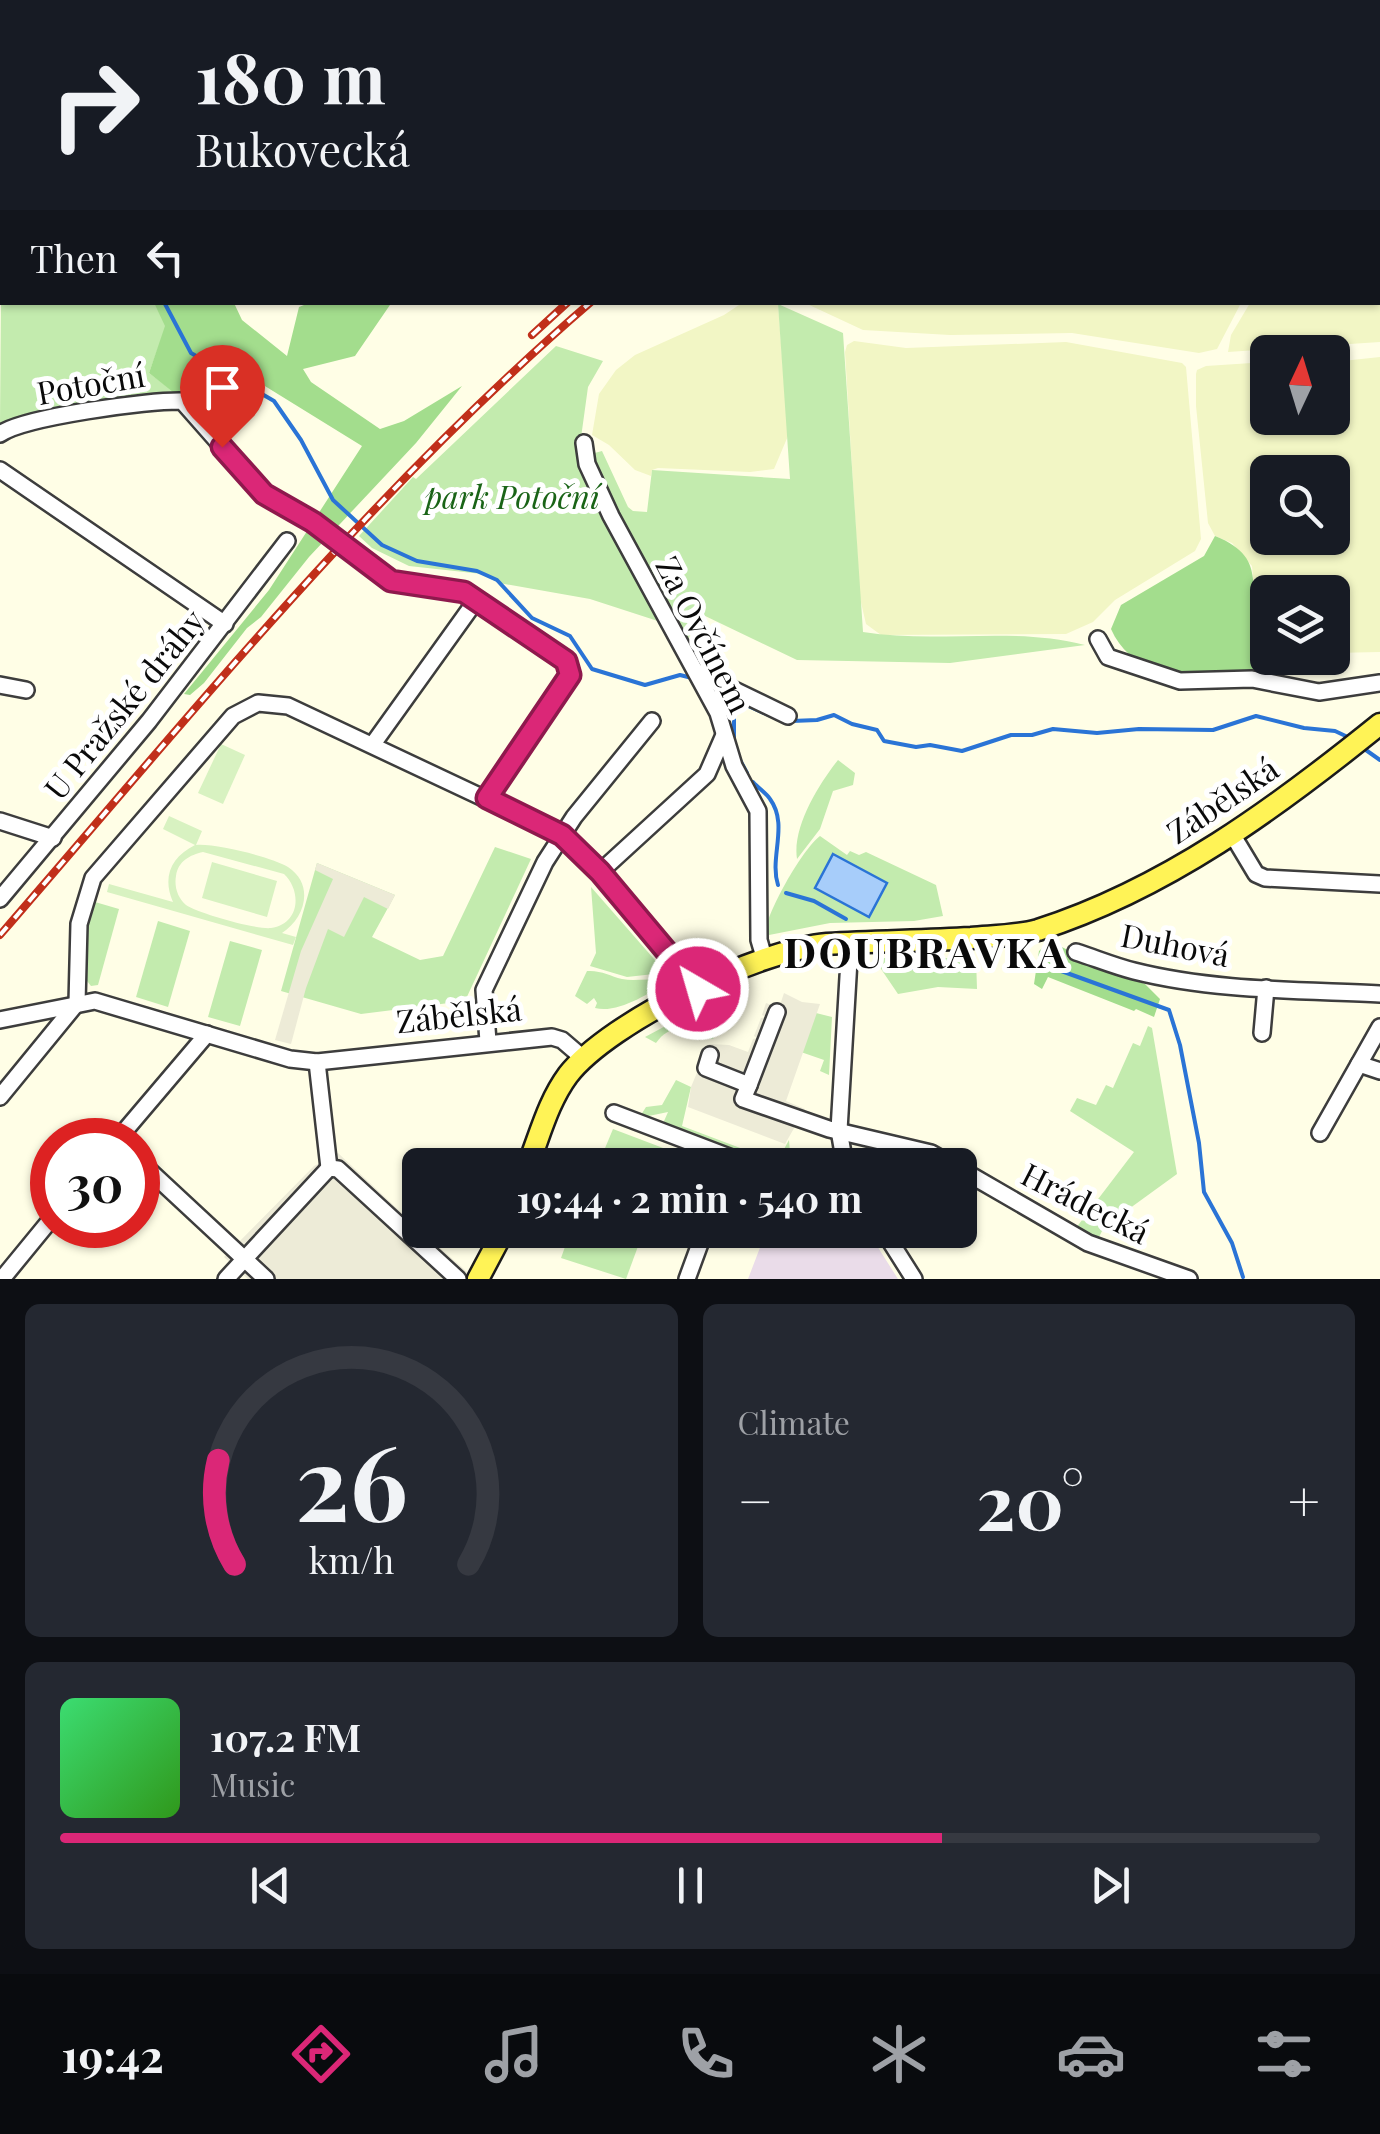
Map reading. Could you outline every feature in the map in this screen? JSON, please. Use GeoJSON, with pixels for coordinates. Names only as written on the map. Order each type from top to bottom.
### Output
{"type":"FeatureCollection","features":[{"type":"Feature","properties":{"kind":"main road","name":"Zábělská"},"geometry":{"type":"LineString","coordinates":[[583,1058],[620,1030],[764,957],[798,948],[1036,930],[1101,906],[1156,881],[1232,834],[1380,724]]}},
{"type":"Feature","properties":{"kind":"main road"},"geometry":{"type":"LineString","coordinates":[[534,1148],[546,1114],[566,1078],[583,1058]]}},
{"type":"Feature","properties":{"kind":"main road"},"geometry":{"type":"LineString","coordinates":[[478,1279],[494,1248]]}},
{"type":"Feature","properties":{"kind":"street","name":"Potoční"},"geometry":{"type":"LineString","coordinates":[[0,434],[10,427],[155,400],[182,400],[264,494],[313,522],[388,579],[464,592],[566,661],[570,675],[487,798]]}},
{"type":"Feature","properties":{"kind":"street","name":"Za Ovčínem"},"geometry":{"type":"LineString","coordinates":[[584,442],[588,464],[612,516],[701,679],[724,735],[708,774],[600,872]]}},
{"type":"Feature","properties":{"kind":"street"},"geometry":{"type":"LineString","coordinates":[[0,470],[225,624]]}},
{"type":"Feature","properties":{"kind":"street","name":"U Pražské dráhy"},"geometry":{"type":"LineString","coordinates":[[0,898],[53,838],[287,541]]}},
{"type":"Feature","properties":{"kind":"street"},"geometry":{"type":"LineString","coordinates":[[373,744],[476,599]]}},
{"type":"Feature","properties":{"kind":"street"},"geometry":{"type":"LineString","coordinates":[[1098,640],[1108,657],[1180,681],[1252,679],[1319,692],[1380,683]]}},
{"type":"Feature","properties":{"kind":"street"},"geometry":{"type":"LineString","coordinates":[[701,679],[788,716]]}},
{"type":"Feature","properties":{"kind":"street"},"geometry":{"type":"LineString","coordinates":[[0,687],[26,690]]}},
{"type":"Feature","properties":{"kind":"street"},"geometry":{"type":"LineString","coordinates":[[0,1096],[77,1003],[78,924],[93,878],[232,716],[246,707],[271,702],[373,744],[562,835],[600,872],[698,989]]}},
{"type":"Feature","properties":{"kind":"street"},"geometry":{"type":"LineString","coordinates":[[488,1042],[484,990],[550,852],[652,721]]}},
{"type":"Feature","properties":{"kind":"street"},"geometry":{"type":"LineString","coordinates":[[724,735],[758,811],[760,940],[764,957]]}},
{"type":"Feature","properties":{"kind":"street"},"geometry":{"type":"LineString","coordinates":[[708,774],[742,780]]}},
{"type":"Feature","properties":{"kind":"street"},"geometry":{"type":"LineString","coordinates":[[0,821],[53,838]]}},
{"type":"Feature","properties":{"kind":"street"},"geometry":{"type":"LineString","coordinates":[[1232,834],[1256,874],[1265,878],[1380,884]]}},
{"type":"Feature","properties":{"kind":"street"},"geometry":{"type":"LineString","coordinates":[[839,1148],[834,1130],[850,943]]}},
{"type":"Feature","properties":{"kind":"street","name":"Duhová"},"geometry":{"type":"LineString","coordinates":[[1076,952],[1135,971],[1266,988],[1380,994]]}},
{"type":"Feature","properties":{"kind":"street","name":"Duhová"},"geometry":{"type":"LineString","coordinates":[[1262,1034],[1266,988]]}},
{"type":"Feature","properties":{"kind":"street","name":"Zábělská"},"geometry":{"type":"LineString","coordinates":[[0,1020],[95,1001],[290,1059],[317,1062],[552,1037],[562,1040],[583,1058]]}},
{"type":"Feature","properties":{"kind":"street"},"geometry":{"type":"LineString","coordinates":[[777,1012],[743,1099],[834,1130],[910,1148]]}},
{"type":"Feature","properties":{"kind":"street"},"geometry":{"type":"LineString","coordinates":[[1320,1134],[1380,1027]]}},
{"type":"Feature","properties":{"kind":"street"},"geometry":{"type":"LineString","coordinates":[[136,1118],[206,1034]]}},
{"type":"Feature","properties":{"kind":"street"},"geometry":{"type":"LineString","coordinates":[[710,1055],[706,1068],[749,1085]]}},
{"type":"Feature","properties":{"kind":"street"},"geometry":{"type":"LineString","coordinates":[[226,1279],[329,1168],[317,1062]]}},
{"type":"Feature","properties":{"kind":"street"},"geometry":{"type":"LineString","coordinates":[[1359,1064],[1380,1071]]}},
{"type":"Feature","properties":{"kind":"street"},"geometry":{"type":"LineString","coordinates":[[614,1114],[707,1148]]}},
{"type":"Feature","properties":{"kind":"street"},"geometry":{"type":"LineString","coordinates":[[329,1168],[338,1170],[458,1279]]}},
{"type":"Feature","properties":{"kind":"street","name":"Hrádecká"},"geometry":{"type":"LineString","coordinates":[[977,1179],[1088,1243],[1189,1279]]}},
{"type":"Feature","properties":{"kind":"street"},"geometry":{"type":"LineString","coordinates":[[160,1181],[266,1279]]}},
{"type":"Feature","properties":{"kind":"street"},"geometry":{"type":"LineString","coordinates":[[3,1277],[30,1244]]}},
{"type":"Feature","properties":{"kind":"street"},"geometry":{"type":"LineString","coordinates":[[687,1279],[698,1248]]}},
{"type":"Feature","properties":{"kind":"street"},"geometry":{"type":"LineString","coordinates":[[894,1248],[914,1279]]}},
{"type":"Feature","properties":{"kind":"shaded area"},"geometry":{"type":"Polygon","coordinates":[[[317,863],[395,895],[388,909],[364,897],[344,937],[328,929],[291,1044],[275,1040],[301,951],[333,879],[315,870],[317,863]]]}},
{"type":"Feature","properties":{"kind":"shaded area"},"geometry":{"type":"Polygon","coordinates":[[[784,993],[802,1002],[820,1004],[786,1101],[805,1109],[785,1144],[688,1107],[691,1087],[709,1044],[729,1045],[748,1052],[757,1038],[754,1036],[761,1018],[766,1017],[762,1015],[766,1003],[779,1008],[784,993]]]}},
{"type":"Feature","properties":{"kind":"shaded area"},"geometry":{"type":"Polygon","coordinates":[[[338,1153],[402,1213],[402,1248],[440,1248],[475,1279],[248,1279],[224,1257],[314,1166],[338,1153]]]}},
{"type":"Feature","properties":{"kind":"shaded area"},"geometry":{"type":"Polygon","coordinates":[[[760,1248],[878,1248],[898,1279],[748,1279],[760,1248]]]}},
{"type":"Feature","properties":{"kind":"green space"},"geometry":{"type":"Polygon","coordinates":[[[1,305],[155,305],[166,326],[149,373],[177,394],[6,426],[0,423],[1,305]]]}},
{"type":"Feature","properties":{"kind":"green space"},"geometry":{"type":"Polygon","coordinates":[[[155,305],[235,305],[242,320],[287,356],[299,307],[390,305],[355,356],[303,369],[311,382],[380,429],[404,421],[462,386],[416,443],[247,628],[204,683],[190,695],[184,694],[269,590],[362,446],[260,383],[226,434],[149,373],[165,326],[155,305]]]}},
{"type":"Feature","properties":{"kind":"green space"},"geometry":{"type":"Polygon","coordinates":[[[739,305],[778,305],[788,436],[774,469],[750,472],[658,468],[652,470],[651,476],[635,470],[592,435],[599,394],[616,370],[635,355],[739,305]]]}},
{"type":"Feature","properties":{"kind":"green space"},"geometry":{"type":"Polygon","coordinates":[[[778,305],[843,333],[863,632],[1030,637],[1085,645],[950,663],[797,660],[701,614],[687,641],[620,524],[591,454],[602,451],[633,511],[647,512],[652,470],[790,479],[778,305]]]}},
{"type":"Feature","properties":{"kind":"green space"},"geometry":{"type":"Polygon","coordinates":[[[809,305],[1240,305],[1217,349],[1199,353],[1072,333],[950,335],[863,330],[809,305]]]}},
{"type":"Feature","properties":{"kind":"green space"},"geometry":{"type":"Polygon","coordinates":[[[1249,305],[1380,305],[1380,342],[1350,344],[1350,335],[1250,335],[1250,351],[1228,352],[1231,335],[1249,305]]]}},
{"type":"Feature","properties":{"kind":"green space"},"geometry":{"type":"Polygon","coordinates":[[[854,341],[906,348],[1066,342],[1182,363],[1186,367],[1201,539],[1195,551],[1115,600],[1093,622],[1066,634],[881,635],[866,624],[860,598],[845,352],[854,341]]]}},
{"type":"Feature","properties":{"kind":"green space","name":"park Potoční"},"geometry":{"type":"Polygon","coordinates":[[[556,346],[603,361],[588,387],[580,445],[667,624],[590,599],[499,583],[482,574],[409,566],[372,548],[359,536],[413,477],[416,479],[556,346]]]}},
{"type":"Feature","properties":{"kind":"green space"},"geometry":{"type":"Polygon","coordinates":[[[1380,357],[1380,652],[1350,653],[1350,575],[1253,575],[1252,566],[1232,543],[1215,536],[1208,523],[1196,406],[1197,370],[1250,363],[1250,435],[1350,435],[1350,360],[1380,357]]]}},
{"type":"Feature","properties":{"kind":"green space"},"geometry":{"type":"Polygon","coordinates":[[[1215,536],[1233,545],[1250,567],[1250,675],[1261,676],[1197,677],[1156,669],[1138,661],[1122,647],[1111,629],[1121,605],[1204,556],[1215,536]]]}},
{"type":"Feature","properties":{"kind":"green space"},"geometry":{"type":"Polygon","coordinates":[[[221,744],[245,755],[223,804],[198,793],[221,744]]]}},
{"type":"Feature","properties":{"kind":"green space"},"geometry":{"type":"Polygon","coordinates":[[[838,760],[855,773],[853,785],[833,791],[820,829],[797,859],[803,820],[815,793],[838,760]]]}},
{"type":"Feature","properties":{"kind":"green space"},"geometry":{"type":"Polygon","coordinates":[[[169,816],[202,831],[196,845],[257,855],[296,874],[302,883],[304,901],[296,919],[282,933],[296,937],[293,945],[107,892],[109,884],[173,902],[168,884],[171,869],[180,855],[195,845],[163,829],[169,816]],[[203,852],[182,863],[177,871],[177,892],[192,908],[241,924],[271,928],[288,920],[295,906],[294,889],[284,874],[203,852]]]}},
{"type":"Feature","properties":{"kind":"green space"},"geometry":{"type":"Polygon","coordinates":[[[820,836],[847,855],[850,851],[859,855],[866,852],[936,885],[943,916],[914,921],[830,923],[764,936],[786,883],[820,836]]]}},
{"type":"Feature","properties":{"kind":"green space"},"geometry":{"type":"Polygon","coordinates":[[[495,847],[531,859],[465,1001],[361,1014],[281,991],[317,863],[395,895],[372,937],[420,960],[443,956],[495,847]]]}},
{"type":"Feature","properties":{"kind":"green space"},"geometry":{"type":"Polygon","coordinates":[[[212,862],[277,881],[267,917],[202,898],[212,862]]]}},
{"type":"Feature","properties":{"kind":"green space"},"geometry":{"type":"Polygon","coordinates":[[[591,887],[668,977],[627,977],[590,966],[596,953],[591,887]]]}},
{"type":"Feature","properties":{"kind":"green space"},"geometry":{"type":"Polygon","coordinates":[[[95,902],[119,909],[98,985],[91,986],[87,981],[88,925],[95,902]]]}},
{"type":"Feature","properties":{"kind":"green space"},"geometry":{"type":"Polygon","coordinates":[[[158,921],[190,931],[168,1007],[136,997],[158,921]]]}},
{"type":"Feature","properties":{"kind":"green space"},"geometry":{"type":"Polygon","coordinates":[[[230,941],[262,950],[240,1026],[208,1017],[230,941]]]}},
{"type":"Feature","properties":{"kind":"green space"},"geometry":{"type":"Polygon","coordinates":[[[1050,941],[1109,971],[1145,984],[1160,999],[1154,1017],[1048,977],[1042,989],[1034,984],[1039,951],[1050,941]]]}},
{"type":"Feature","properties":{"kind":"green space"},"geometry":{"type":"Polygon","coordinates":[[[881,958],[976,958],[977,989],[938,987],[898,994],[879,966],[881,958]]]}},
{"type":"Feature","properties":{"kind":"green space"},"geometry":{"type":"Polygon","coordinates":[[[587,971],[666,983],[622,1006],[595,1008],[594,998],[587,1004],[575,996],[587,971]]]}},
{"type":"Feature","properties":{"kind":"green space"},"geometry":{"type":"Polygon","coordinates":[[[714,1000],[726,1006],[719,1022],[714,1017],[719,1023],[713,1039],[683,1030],[669,1031],[656,1043],[645,1037],[714,1000]]]}},
{"type":"Feature","properties":{"kind":"green space"},"geometry":{"type":"Polygon","coordinates":[[[812,1012],[832,1017],[829,1075],[820,1071],[824,1060],[798,1051],[812,1012]]]}},
{"type":"Feature","properties":{"kind":"green space"},"geometry":{"type":"Polygon","coordinates":[[[1148,1026],[1152,1028],[1177,1174],[1104,1227],[1098,1239],[1076,1228],[1134,1152],[1070,1111],[1077,1098],[1096,1105],[1106,1085],[1113,1088],[1133,1043],[1140,1046],[1148,1026]]]}},
{"type":"Feature","properties":{"kind":"green space"},"geometry":{"type":"Polygon","coordinates":[[[676,1080],[691,1087],[682,1126],[740,1148],[713,1148],[661,1128],[668,1112],[639,1118],[646,1107],[662,1105],[676,1080]]]}},
{"type":"Feature","properties":{"kind":"green space"},"geometry":{"type":"Polygon","coordinates":[[[613,1129],[663,1148],[605,1148],[613,1129]]]}},
{"type":"Feature","properties":{"kind":"green space"},"geometry":{"type":"Polygon","coordinates":[[[565,1248],[637,1248],[626,1279],[561,1258],[565,1248]]]}},
{"type":"Feature","properties":{"kind":"water"},"geometry":{"type":"Polygon","coordinates":[[[833,854],[887,883],[869,917],[815,888],[833,854]]]}},
{"type":"Feature","properties":{"kind":"waterway"},"geometry":{"type":"LineString","coordinates":[[166,305],[191,353],[274,401],[301,440],[333,500],[382,545],[417,561],[477,571],[497,580],[532,618],[570,636],[592,669],[645,685],[680,675],[692,678]]}},
{"type":"Feature","properties":{"kind":"waterway"},"geometry":{"type":"LineString","coordinates":[[713,690],[773,717]]}},
{"type":"Feature","properties":{"kind":"waterway"},"geometry":{"type":"LineString","coordinates":[[734,702],[734,742]]}},
{"type":"Feature","properties":{"kind":"waterway"},"geometry":{"type":"LineString","coordinates":[[792,721],[834,715],[877,730],[884,741],[962,751],[1011,735],[1053,729],[1097,733],[1213,730],[1256,716],[1335,731],[1352,739]]}},
{"type":"Feature","properties":{"kind":"waterway"},"geometry":{"type":"LineString","coordinates":[[1363,748],[1380,760]]}},
{"type":"Feature","properties":{"kind":"waterway"},"geometry":{"type":"LineString","coordinates":[[740,760],[747,773]]}},
{"type":"Feature","properties":{"kind":"waterway"},"geometry":{"type":"LineString","coordinates":[[753,782],[770,799],[778,819],[778,885]]}},
{"type":"Feature","properties":{"kind":"waterway"},"geometry":{"type":"LineString","coordinates":[[786,893],[814,901],[846,919]]}},
{"type":"Feature","properties":{"kind":"waterway"},"geometry":{"type":"LineString","coordinates":[[892,961],[913,968],[968,966]]}},
{"type":"Feature","properties":{"kind":"waterway"},"geometry":{"type":"LineString","coordinates":[[1042,964],[1169,1010],[1180,1045],[1199,1143],[1204,1192],[1232,1243],[1243,1277]]}},
{"type":"Feature","properties":{"kind":"railway"},"geometry":{"type":"LineString","coordinates":[[532,335],[565,305]]}},
{"type":"Feature","properties":{"kind":"railway"},"geometry":{"type":"LineString","coordinates":[[0,935],[357,528],[432,450],[588,305]]}},
{"type":"Feature","properties":{"kind":"district","name":"DOUBRAVKA"},"geometry":{"type":"Point","coordinates":[926,953]}},
{"type":"Feature","properties":{"kind":"route"},"geometry":{"type":"LineString","coordinates":[[222,447],[264,494],[313,522],[391,581],[464,592],[566,661],[570,675],[487,798],[562,835],[600,872],[698,989]]}}]}
